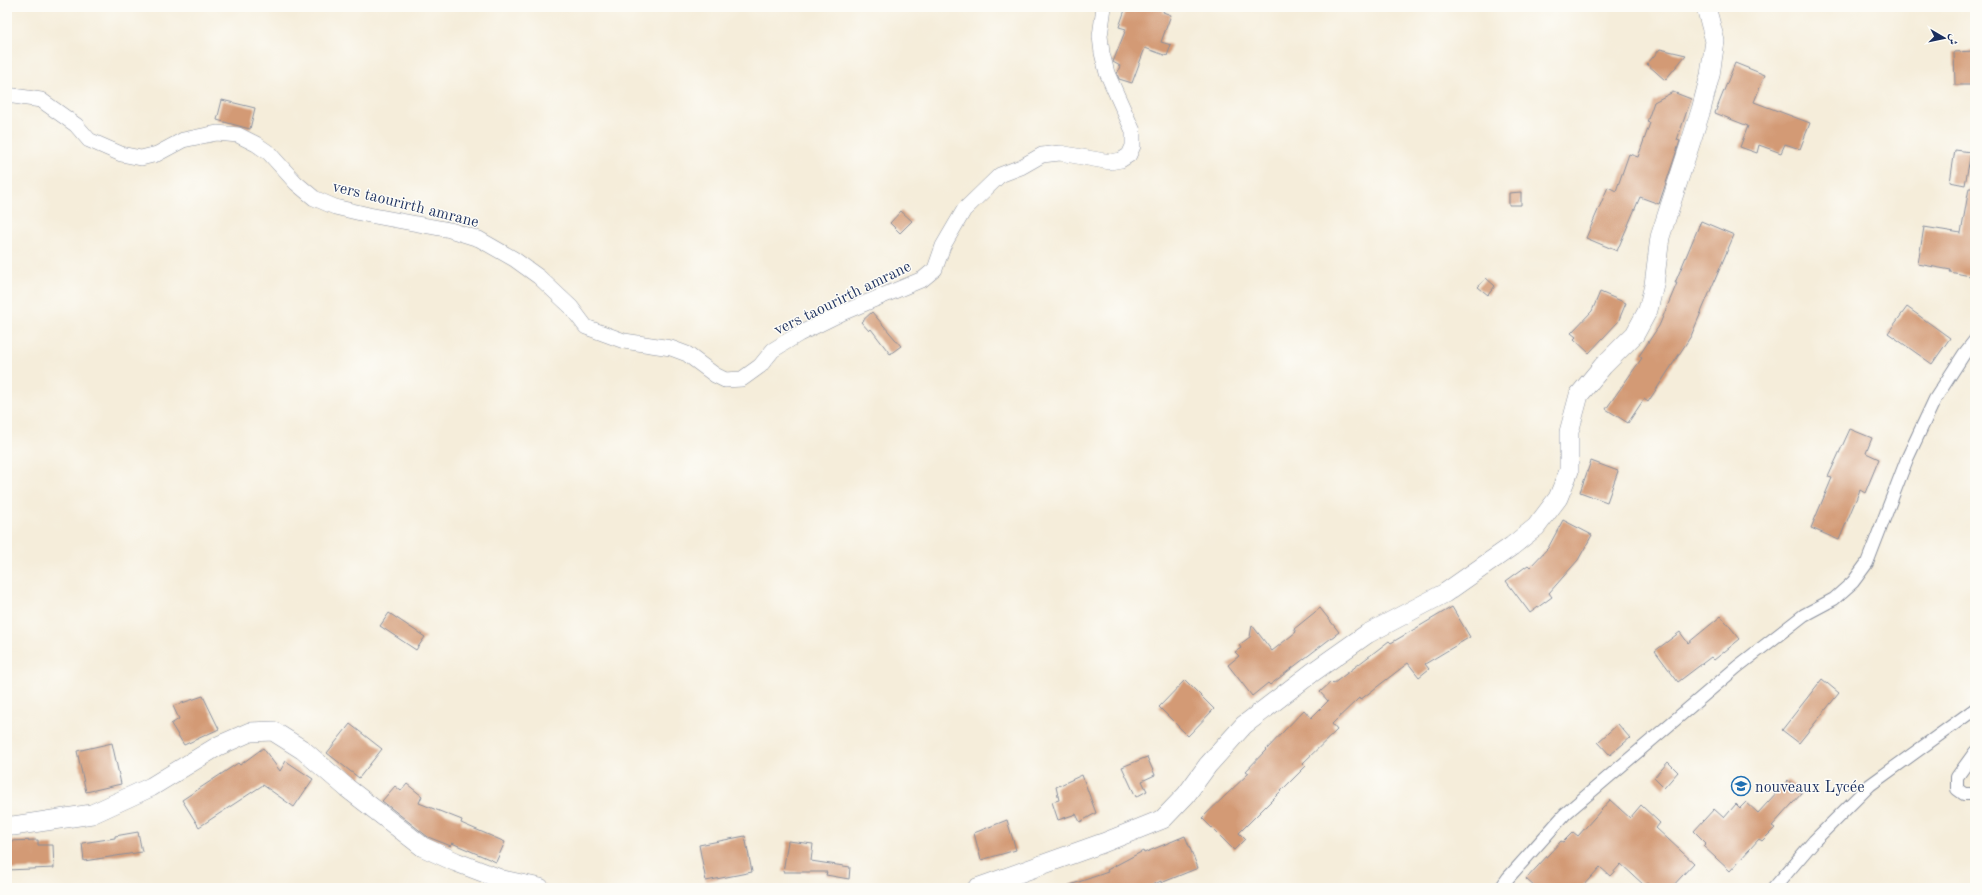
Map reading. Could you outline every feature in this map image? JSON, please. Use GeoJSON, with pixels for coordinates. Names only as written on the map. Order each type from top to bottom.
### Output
{"type":"FeatureCollection","features":[{"type":"Feature","properties":{"kind":"main road"},"geometry":{"type":"LineString","coordinates":[[977,888],[1103,843],[1163,819],[1186,795],[1208,765],[1244,725],[1313,672],[1367,634],[1445,593],[1512,546],[1536,527],[1558,498],[1569,471],[1569,432],[1579,395],[1603,366],[1635,334],[1648,310],[1654,285],[1660,237],[1678,176],[1701,110],[1710,74],[1715,41],[1706,7]]}},
{"type":"Feature","properties":{"kind":"main road"},"geometry":{"type":"LineString","coordinates":[[7,826],[92,814],[150,787],[218,746],[250,732],[273,731],[303,750],[347,788],[423,847],[456,862],[503,880],[540,888]]}},
{"type":"Feature","properties":{"kind":"street","name":"vers taourirth amrane"},"geometry":{"type":"LineString","coordinates":[[7,95],[42,100],[76,125],[89,140],[121,154],[142,158],[157,154],[184,140],[217,133],[238,135],[256,144],[269,153],[296,183],[314,198],[335,207],[450,230],[479,239],[514,258],[539,277],[571,308],[586,327],[624,341],[670,348],[687,354],[715,375],[725,380],[742,379],[760,366],[773,350],[799,334],[844,312],[923,279],[935,269],[943,246],[964,210],[1000,175],[1021,167],[1042,155],[1060,153],[1110,162],[1121,160],[1129,155],[1133,146],[1133,131],[1107,73],[1102,53],[1100,36],[1104,7]]}},
{"type":"Feature","properties":{"kind":"street"},"geometry":{"type":"LineString","coordinates":[[1501,888],[1508,878],[1565,814],[1737,668],[1804,615],[1834,599],[1853,582],[1867,563],[1907,459],[1935,399],[1964,354],[1975,340]]}},
{"type":"Feature","properties":{"kind":"street"},"geometry":{"type":"LineString","coordinates":[[1774,888],[1814,841],[1870,784],[1975,709]]}},
{"type":"Feature","properties":{"kind":"street"},"geometry":{"type":"LineString","coordinates":[[1975,752],[1957,777],[1957,789],[1964,794],[1975,794]]}},
{"type":"Feature","properties":{"kind":"building"},"geometry":{"type":"Polygon","coordinates":[[[1126,7],[1165,7],[1163,12],[1171,15],[1161,42],[1171,45],[1167,56],[1145,48],[1132,83],[1119,79],[1117,74],[1120,66],[1113,62],[1126,29],[1119,27],[1126,7]]]}},
{"type":"Feature","properties":{"kind":"building"},"geometry":{"type":"Polygon","coordinates":[[[1660,49],[1686,55],[1665,80],[1647,64],[1660,49]]]}},
{"type":"Feature","properties":{"kind":"building"},"geometry":{"type":"Polygon","coordinates":[[[1975,51],[1975,85],[1955,85],[1954,52],[1975,51]]]}},
{"type":"Feature","properties":{"kind":"building"},"geometry":{"type":"Polygon","coordinates":[[[1735,63],[1765,75],[1754,102],[1810,123],[1800,149],[1785,144],[1781,153],[1759,145],[1757,153],[1740,147],[1748,126],[1715,113],[1735,63]]]}},
{"type":"Feature","properties":{"kind":"building"},"geometry":{"type":"Polygon","coordinates":[[[1673,92],[1691,99],[1677,140],[1680,141],[1659,204],[1640,197],[1617,251],[1586,238],[1608,187],[1616,191],[1629,154],[1638,157],[1650,123],[1647,122],[1654,102],[1673,92]]]}},
{"type":"Feature","properties":{"kind":"building"},"geometry":{"type":"Polygon","coordinates":[[[222,100],[255,108],[250,129],[217,120],[222,100]]]}},
{"type":"Feature","properties":{"kind":"building"},"geometry":{"type":"Polygon","coordinates":[[[1955,150],[1971,152],[1965,185],[1950,182],[1955,150]]]}},
{"type":"Feature","properties":{"kind":"building"},"geometry":{"type":"Polygon","coordinates":[[[1969,188],[1975,188],[1975,277],[1950,272],[1951,270],[1918,264],[1924,227],[1961,233],[1969,188]]]}},
{"type":"Feature","properties":{"kind":"building"},"geometry":{"type":"Polygon","coordinates":[[[1521,192],[1521,205],[1509,205],[1509,193],[1521,192]]]}},
{"type":"Feature","properties":{"kind":"building"},"geometry":{"type":"Polygon","coordinates":[[[901,211],[912,221],[900,233],[890,223],[901,211]]]}},
{"type":"Feature","properties":{"kind":"building"},"geometry":{"type":"Polygon","coordinates":[[[1701,221],[1734,235],[1691,336],[1648,402],[1644,399],[1628,423],[1606,409],[1642,358],[1639,356],[1659,326],[1701,221]]]}},
{"type":"Feature","properties":{"kind":"building"},"geometry":{"type":"Polygon","coordinates":[[[1486,278],[1495,286],[1488,295],[1478,287],[1486,278]]]}},
{"type":"Feature","properties":{"kind":"building"},"geometry":{"type":"Polygon","coordinates":[[[1600,292],[1626,303],[1618,322],[1589,353],[1574,339],[1576,337],[1571,333],[1592,311],[1600,292]]]}},
{"type":"Feature","properties":{"kind":"building"},"geometry":{"type":"Polygon","coordinates":[[[1907,307],[1950,338],[1932,364],[1888,333],[1907,307]]]}},
{"type":"Feature","properties":{"kind":"building"},"geometry":{"type":"Polygon","coordinates":[[[872,312],[901,346],[890,354],[871,329],[869,331],[861,322],[872,312]]]}},
{"type":"Feature","properties":{"kind":"building"},"geometry":{"type":"Polygon","coordinates":[[[1850,429],[1872,438],[1866,453],[1879,459],[1865,493],[1860,490],[1839,540],[1811,528],[1832,478],[1828,477],[1850,429]]]}},
{"type":"Feature","properties":{"kind":"building"},"geometry":{"type":"Polygon","coordinates":[[[1591,461],[1618,471],[1607,502],[1580,492],[1591,461]]]}},
{"type":"Feature","properties":{"kind":"building"},"geometry":{"type":"Polygon","coordinates":[[[1563,520],[1592,535],[1578,560],[1549,593],[1552,597],[1530,613],[1506,581],[1528,565],[1530,567],[1548,548],[1563,520]]]}},
{"type":"Feature","properties":{"kind":"building"},"geometry":{"type":"Polygon","coordinates":[[[1452,607],[1470,637],[1425,664],[1429,669],[1419,677],[1408,663],[1360,700],[1359,698],[1332,724],[1337,730],[1303,763],[1306,766],[1239,833],[1245,839],[1234,850],[1202,818],[1249,773],[1246,771],[1304,710],[1311,718],[1328,701],[1320,692],[1331,682],[1333,684],[1389,641],[1391,643],[1452,607]]]}},
{"type":"Feature","properties":{"kind":"building"},"geometry":{"type":"Polygon","coordinates":[[[1320,608],[1339,632],[1270,685],[1268,683],[1252,696],[1228,665],[1239,656],[1235,652],[1241,648],[1239,645],[1250,637],[1252,625],[1272,651],[1296,632],[1294,629],[1320,608]]]}},
{"type":"Feature","properties":{"kind":"building"},"geometry":{"type":"Polygon","coordinates":[[[389,613],[425,637],[416,650],[380,626],[389,613]]]}},
{"type":"Feature","properties":{"kind":"building"},"geometry":{"type":"Polygon","coordinates":[[[1721,616],[1740,639],[1714,660],[1711,657],[1678,682],[1655,651],[1680,632],[1688,643],[1721,616]]]}},
{"type":"Feature","properties":{"kind":"building"},"geometry":{"type":"Polygon","coordinates":[[[1822,679],[1839,693],[1799,743],[1782,730],[1822,679]]]}},
{"type":"Feature","properties":{"kind":"building"},"geometry":{"type":"Polygon","coordinates":[[[1185,680],[1214,709],[1188,736],[1159,707],[1185,680]]]}},
{"type":"Feature","properties":{"kind":"building"},"geometry":{"type":"Polygon","coordinates":[[[203,696],[219,729],[184,745],[171,724],[179,719],[173,706],[203,696]]]}},
{"type":"Feature","properties":{"kind":"building"},"geometry":{"type":"Polygon","coordinates":[[[350,724],[382,749],[359,778],[327,753],[350,724]]]}},
{"type":"Feature","properties":{"kind":"building"},"geometry":{"type":"Polygon","coordinates":[[[1618,724],[1630,738],[1610,755],[1598,742],[1618,724]]]}},
{"type":"Feature","properties":{"kind":"building"},"geometry":{"type":"Polygon","coordinates":[[[112,743],[121,784],[86,792],[77,751],[112,743]]]}},
{"type":"Feature","properties":{"kind":"building"},"geometry":{"type":"Polygon","coordinates":[[[263,748],[280,771],[286,761],[313,779],[294,807],[263,785],[199,827],[182,800],[238,763],[240,765],[263,748]]]}},
{"type":"Feature","properties":{"kind":"building"},"geometry":{"type":"Polygon","coordinates":[[[1147,757],[1155,775],[1142,781],[1147,791],[1136,797],[1122,767],[1147,757]]]}},
{"type":"Feature","properties":{"kind":"building"},"geometry":{"type":"Polygon","coordinates":[[[1668,762],[1678,772],[1664,788],[1654,778],[1668,762]]]}},
{"type":"Feature","properties":{"kind":"building"},"geometry":{"type":"Polygon","coordinates":[[[1082,775],[1096,813],[1080,822],[1076,814],[1058,820],[1052,802],[1059,800],[1056,787],[1082,775]]]}},
{"type":"Feature","properties":{"kind":"building"},"geometry":{"type":"Polygon","coordinates":[[[1788,780],[1802,793],[1772,826],[1775,828],[1762,841],[1759,839],[1730,871],[1703,846],[1706,843],[1694,831],[1714,809],[1724,818],[1736,804],[1740,808],[1746,802],[1758,813],[1788,780]]]}},
{"type":"Feature","properties":{"kind":"building"},"geometry":{"type":"Polygon","coordinates":[[[407,784],[422,796],[419,803],[462,820],[461,823],[505,842],[496,862],[452,843],[451,846],[428,837],[382,801],[395,786],[401,791],[407,784]]]}},
{"type":"Feature","properties":{"kind":"building"},"geometry":{"type":"Polygon","coordinates":[[[1610,800],[1630,818],[1641,805],[1660,823],[1656,828],[1694,863],[1671,888],[1653,888],[1648,883],[1645,886],[1621,864],[1610,876],[1600,867],[1581,888],[1536,888],[1526,879],[1561,841],[1563,842],[1573,832],[1578,836],[1610,800]]]}},
{"type":"Feature","properties":{"kind":"building"},"geometry":{"type":"Polygon","coordinates":[[[1007,820],[1016,850],[981,860],[974,833],[1007,820]]]}},
{"type":"Feature","properties":{"kind":"building"},"geometry":{"type":"Polygon","coordinates":[[[138,832],[142,852],[84,861],[82,843],[115,838],[115,836],[138,832]]]}},
{"type":"Feature","properties":{"kind":"building"},"geometry":{"type":"Polygon","coordinates":[[[745,836],[752,872],[706,881],[699,845],[745,836]]]}},
{"type":"Feature","properties":{"kind":"building"},"geometry":{"type":"Polygon","coordinates":[[[1185,836],[1198,868],[1161,883],[1161,881],[1147,888],[1068,888],[1067,886],[1108,872],[1107,870],[1143,851],[1144,853],[1185,836]]]}},
{"type":"Feature","properties":{"kind":"building"},"geometry":{"type":"Polygon","coordinates":[[[38,840],[38,845],[53,845],[54,868],[7,870],[7,841],[38,840]]]}},
{"type":"Feature","properties":{"kind":"building"},"geometry":{"type":"Polygon","coordinates":[[[788,841],[813,844],[811,861],[850,867],[849,879],[826,875],[827,872],[783,872],[788,841]]]}},
{"type":"Feature","properties":{"kind":"place","name":"nouveaux Lycée"},"geometry":{"type":"Point","coordinates":[1741,786]}}]}
